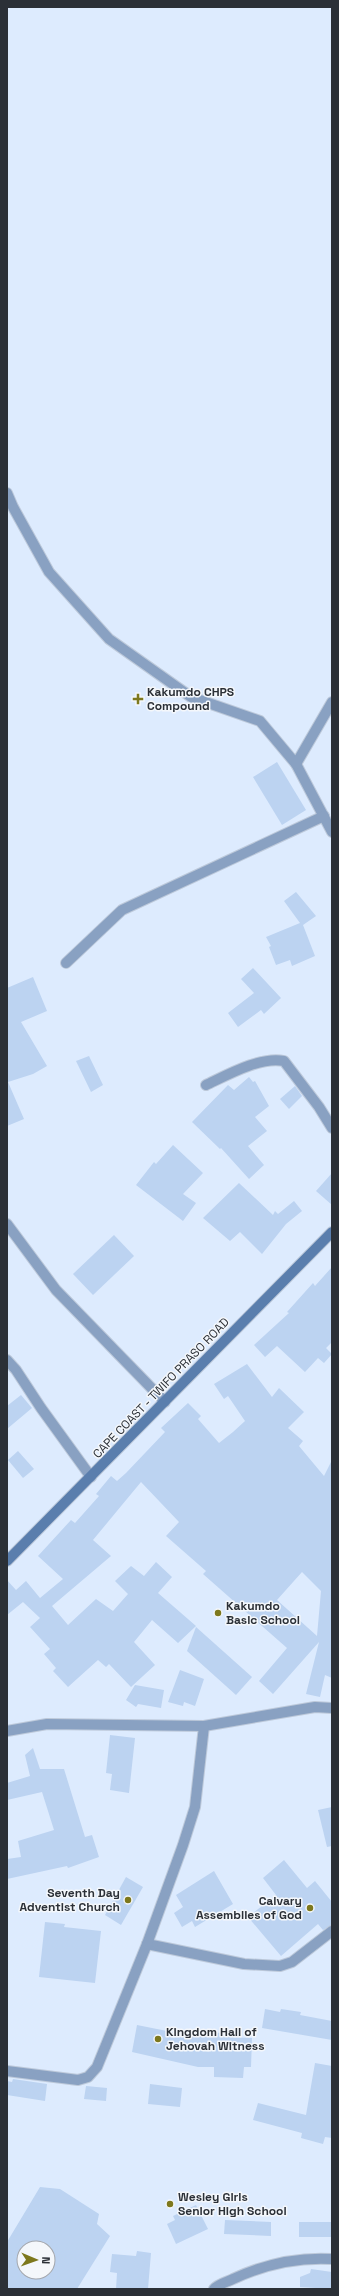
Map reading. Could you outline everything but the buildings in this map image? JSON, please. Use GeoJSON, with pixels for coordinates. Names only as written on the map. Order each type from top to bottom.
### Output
{"type":"FeatureCollection","features":[{"type":"Feature","properties":{"kind":"main road","name":"CAPE COAST - TWIFO PRASO ROAD"},"geometry":{"type":"LineString","coordinates":[[7,1561],[91,1478],[332,1232]]}},
{"type":"Feature","properties":{"kind":"street"},"geometry":{"type":"LineString","coordinates":[[7,493],[12,507],[49,572],[109,639],[191,697],[260,721],[296,764],[332,832]]}},
{"type":"Feature","properties":{"kind":"street"},"geometry":{"type":"LineString","coordinates":[[296,764],[332,702]]}},
{"type":"Feature","properties":{"kind":"street"},"geometry":{"type":"LineString","coordinates":[[66,963],[122,910],[324,816]]}},
{"type":"Feature","properties":{"kind":"street"},"geometry":{"type":"LineString","coordinates":[[206,1085],[235,1072],[273,1059],[284,1061],[319,1107],[332,1128]]}},
{"type":"Feature","properties":{"kind":"street"},"geometry":{"type":"LineString","coordinates":[[7,1224],[56,1290],[165,1402]]}},
{"type":"Feature","properties":{"kind":"street"},"geometry":{"type":"LineString","coordinates":[[7,1360],[16,1370],[40,1408],[91,1478]]}},
{"type":"Feature","properties":{"kind":"street"},"geometry":{"type":"LineString","coordinates":[[7,1731],[47,1724],[204,1726],[315,1707],[332,1708]]}},
{"type":"Feature","properties":{"kind":"street"},"geometry":{"type":"LineString","coordinates":[[7,2071],[78,2080],[88,2077],[97,2067],[147,1944],[195,1807],[204,1726]]}},
{"type":"Feature","properties":{"kind":"street"},"geometry":{"type":"LineString","coordinates":[[147,1944],[244,1964],[280,1966],[292,1962],[332,1931]]}},
{"type":"Feature","properties":{"kind":"street"},"geometry":{"type":"LineString","coordinates":[[214,2289],[248,2272],[279,2262],[309,2258],[332,2259]]}},
{"type":"Feature","properties":{"kind":"place","name":"Kakumdo CHPS Compound"},"geometry":{"type":"Point","coordinates":[138,699]}},
{"type":"Feature","properties":{"kind":"place","name":"Kakumdo Basic School"},"geometry":{"type":"Point","coordinates":[218,1613]}},
{"type":"Feature","properties":{"kind":"place","name":"Seventh Day Adventist Church"},"geometry":{"type":"Point","coordinates":[128,1900]}},
{"type":"Feature","properties":{"kind":"place","name":"Calvary Assemblies of God"},"geometry":{"type":"Point","coordinates":[310,1908]}},
{"type":"Feature","properties":{"kind":"place","name":"Kingdom Hall of Jehovah Witness"},"geometry":{"type":"Point","coordinates":[158,2039]}},
{"type":"Feature","properties":{"kind":"place","name":"Wesley Girls Senior High School"},"geometry":{"type":"Point","coordinates":[170,2204]}}]}
